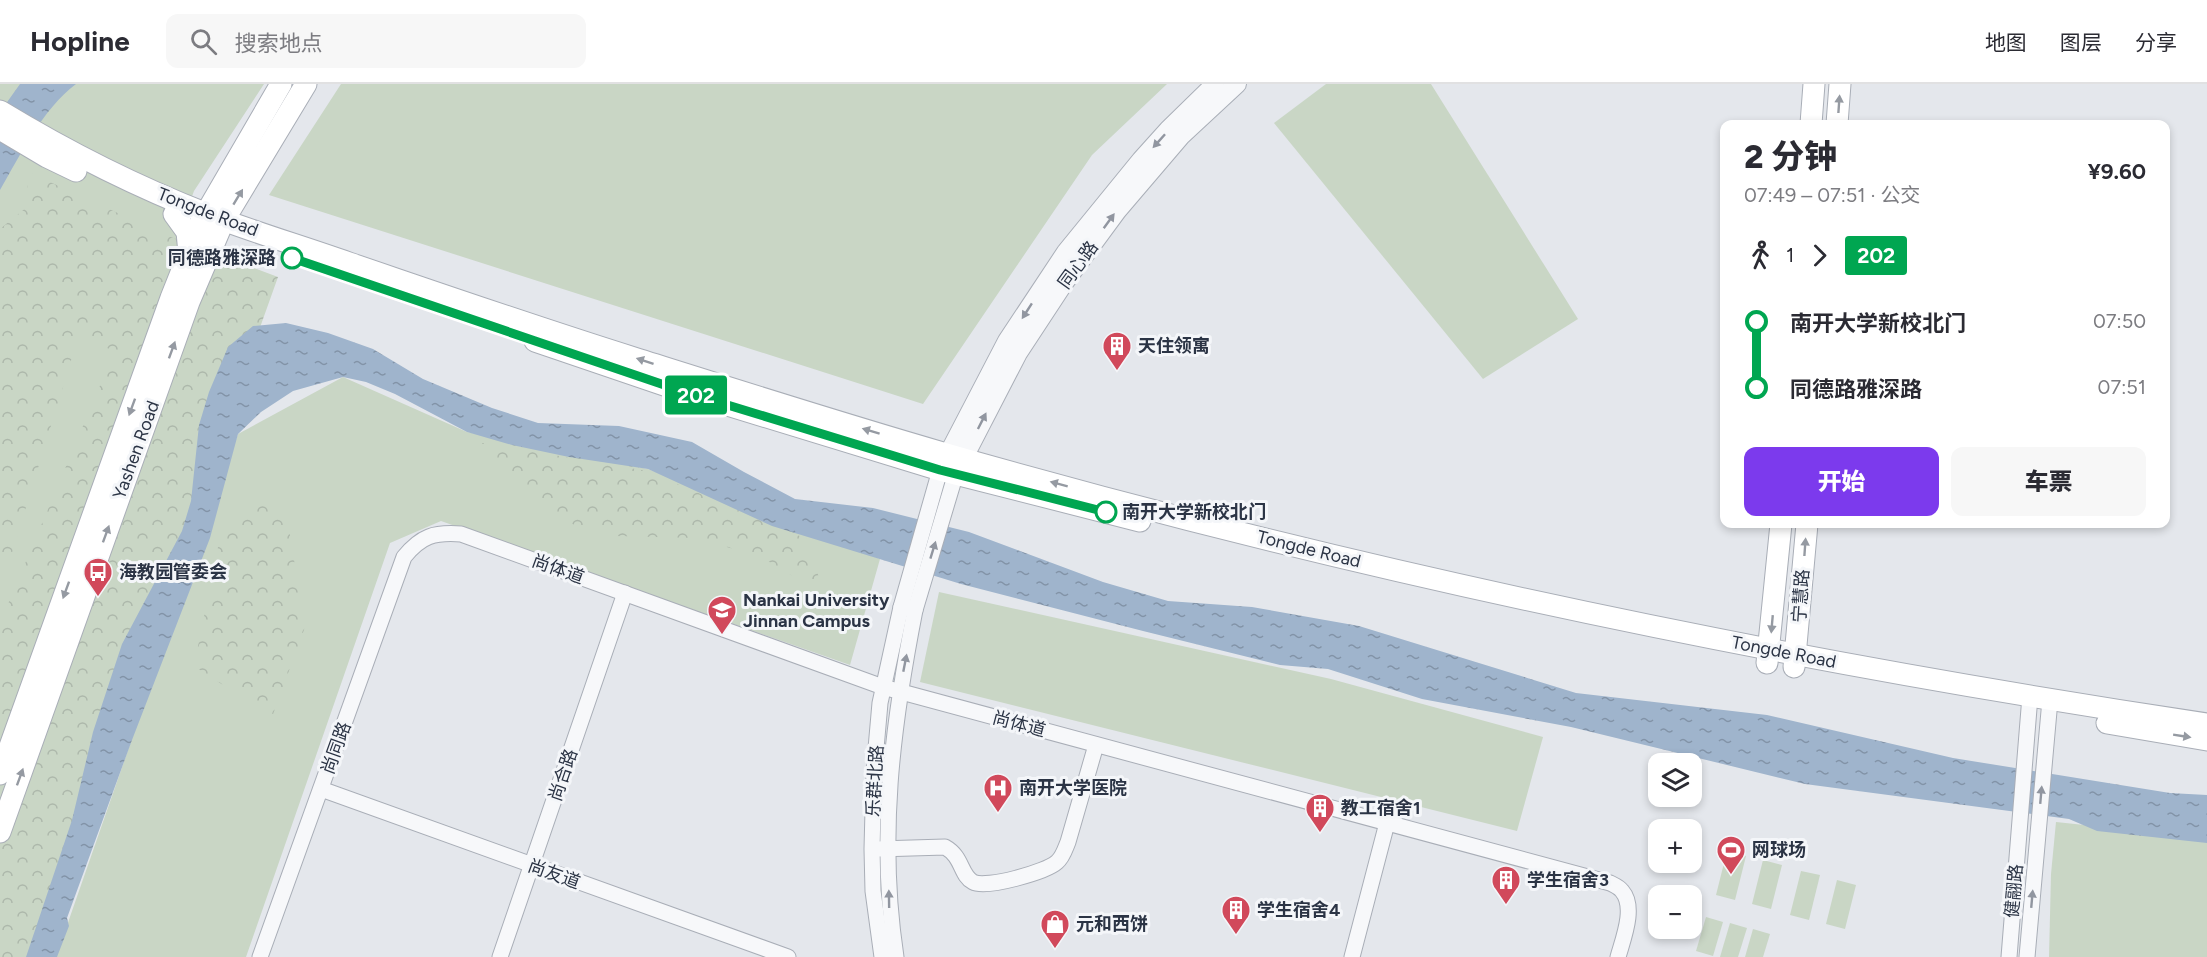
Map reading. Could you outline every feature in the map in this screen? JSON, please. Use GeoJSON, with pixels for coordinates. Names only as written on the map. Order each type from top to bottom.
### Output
{"type":"FeatureCollection","features":[{"type":"Feature","properties":{"kind":"main road"},"geometry":{"type":"LineString","coordinates":[[196,261],[209,223],[281,84]]}},
{"type":"Feature","properties":{"kind":"main road"},"geometry":{"type":"LineString","coordinates":[[209,223],[306,84]]}},
{"type":"Feature","properties":{"kind":"main road"},"geometry":{"type":"LineString","coordinates":[[1811,120],[1814,84]]}},
{"type":"Feature","properties":{"kind":"main road"},"geometry":{"type":"LineString","coordinates":[[1837,120],[1840,84]]}},
{"type":"Feature","properties":{"kind":"main road","name":"Tongde Road"},"geometry":{"type":"LineString","coordinates":[[0,111],[50,150]]}},
{"type":"Feature","properties":{"kind":"main road","name":"Tongde Road"},"geometry":{"type":"LineString","coordinates":[[0,129],[50,150],[133,198],[174,207],[209,223],[685,392],[952,464],[1768,657],[2039,705],[2207,740]]}},
{"type":"Feature","properties":{"kind":"main road"},"geometry":{"type":"LineString","coordinates":[[174,207],[187,232],[196,261]]}},
{"type":"Feature","properties":{"kind":"main road","name":"Yashen Road"},"geometry":{"type":"LineString","coordinates":[[0,774],[167,309],[196,261]]}},
{"type":"Feature","properties":{"kind":"main road","name":"Yashen Road"},"geometry":{"type":"LineString","coordinates":[[0,832],[189,302],[196,261]]}},
{"type":"Feature","properties":{"kind":"main road","name":"宁慧路"},"geometry":{"type":"LineString","coordinates":[[1768,657],[1781,528]]}},
{"type":"Feature","properties":{"kind":"main road","name":"宁慧路"},"geometry":{"type":"LineString","coordinates":[[1795,661],[1806,528]]}},
{"type":"Feature","properties":{"kind":"main road","name":"Tongde Road"},"geometry":{"type":"LineString","coordinates":[[2039,705],[2207,724]]}},
{"type":"Feature","properties":{"kind":"street","name":"同心路"},"geometry":{"type":"LineString","coordinates":[[952,464],[1007,341],[1066,252],[1148,153],[1215,84]]}},
{"type":"Feature","properties":{"kind":"street","name":"同心路"},"geometry":{"type":"LineString","coordinates":[[952,464],[1018,352],[1110,220],[1181,136],[1237,84]]}},
{"type":"Feature","properties":{"kind":"street","name":"乐群北路"},"geometry":{"type":"LineString","coordinates":[[882,957],[873,891],[872,849],[874,771],[880,703],[952,464]]}},
{"type":"Feature","properties":{"kind":"street","name":"尚体道"},"geometry":{"type":"LineString","coordinates":[[416,542],[444,533],[461,534],[899,692],[1610,883],[1622,889],[1627,899],[1626,922],[1618,957]]}},
{"type":"Feature","properties":{"kind":"street","name":"尚同路"},"geometry":{"type":"LineString","coordinates":[[260,957],[405,558],[416,542]]}},
{"type":"Feature","properties":{"kind":"street","name":"尚合路"},"geometry":{"type":"LineString","coordinates":[[500,957],[625,593]]}},
{"type":"Feature","properties":{"kind":"street","name":"乐群北路"},"geometry":{"type":"LineString","coordinates":[[896,957],[889,907],[888,849],[892,746],[908,608]]}},
{"type":"Feature","properties":{"kind":"street","name":"健翮路"},"geometry":{"type":"LineString","coordinates":[[2009,957],[2026,758],[2039,705]]}},
{"type":"Feature","properties":{"kind":"street","name":"健翮路"},"geometry":{"type":"LineString","coordinates":[[2027,957],[2044,762],[2039,705]]}},
{"type":"Feature","properties":{"kind":"street"},"geometry":{"type":"LineString","coordinates":[[872,849],[945,847],[954,852],[967,878],[975,884],[995,884],[1050,866],[1063,855],[1068,842],[1096,745]]}},
{"type":"Feature","properties":{"kind":"street","name":"尚友道"},"geometry":{"type":"LineString","coordinates":[[321,789],[788,957]]}},
{"type":"Feature","properties":{"kind":"street"},"geometry":{"type":"LineString","coordinates":[[1352,957],[1387,823]]}},
{"type":"Feature","properties":{"kind":"green space"},"geometry":{"type":"Polygon","coordinates":[[[0,84],[264,84],[194,191],[0,711],[0,84]]]}},
{"type":"Feature","properties":{"kind":"green space"},"geometry":{"type":"Polygon","coordinates":[[[341,84],[1167,84],[1092,155],[923,404],[269,195],[341,84]]]}},
{"type":"Feature","properties":{"kind":"green space"},"geometry":{"type":"Polygon","coordinates":[[[1326,84],[1431,84],[1578,319],[1483,379],[1274,123],[1326,84]]]}},
{"type":"Feature","properties":{"kind":"green space"},"geometry":{"type":"Polygon","coordinates":[[[28,172],[168,236],[278,277],[35,957],[0,957],[0,623],[115,350],[77,341],[8,566],[0,563],[0,229],[27,207],[28,172]]]}},
{"type":"Feature","properties":{"kind":"green space"},"geometry":{"type":"Polygon","coordinates":[[[343,377],[467,432],[648,469],[880,559],[850,665],[441,521],[390,543],[246,957],[56,957],[238,434],[343,377]]]}},
{"type":"Feature","properties":{"kind":"green space"},"geometry":{"type":"Polygon","coordinates":[[[471,441],[647,471],[809,540],[823,594],[761,557],[696,538],[615,536],[558,520],[468,446],[471,441]]]}},
{"type":"Feature","properties":{"kind":"green space"},"geometry":{"type":"Polygon","coordinates":[[[259,495],[288,523],[305,627],[272,717],[194,666],[218,547],[259,495]]]}},
{"type":"Feature","properties":{"kind":"green space"},"geometry":{"type":"Polygon","coordinates":[[[939,592],[1331,679],[1543,737],[1517,831],[920,682],[939,592]]]}},
{"type":"Feature","properties":{"kind":"green space"},"geometry":{"type":"Polygon","coordinates":[[[2056,822],[2207,838],[2207,957],[2049,957],[2051,874],[2056,822]]]}},
{"type":"Feature","properties":{"kind":"green space","name":"网球场"},"geometry":{"type":"Polygon","coordinates":[[[1727,851],[1746,856],[1735,900],[1716,895],[1727,851]]]}},
{"type":"Feature","properties":{"kind":"green space","name":"网球场"},"geometry":{"type":"Polygon","coordinates":[[[1763,860],[1782,865],[1771,909],[1752,904],[1763,860]]]}},
{"type":"Feature","properties":{"kind":"green space","name":"网球场"},"geometry":{"type":"Polygon","coordinates":[[[1801,871],[1820,875],[1809,920],[1790,915],[1801,871]]]}},
{"type":"Feature","properties":{"kind":"green space","name":"网球场"},"geometry":{"type":"Polygon","coordinates":[[[1837,880],[1856,885],[1845,929],[1826,924],[1837,880]]]}},
{"type":"Feature","properties":{"kind":"green space"},"geometry":{"type":"Polygon","coordinates":[[[1706,917],[1723,922],[1713,956],[1696,951],[1700,939],[1702,939],[1706,917]]]}},
{"type":"Feature","properties":{"kind":"green space"},"geometry":{"type":"Polygon","coordinates":[[[1730,923],[1747,928],[1738,957],[1720,957],[1730,923]]]}},
{"type":"Feature","properties":{"kind":"green space"},"geometry":{"type":"Polygon","coordinates":[[[1753,929],[1770,934],[1763,957],[1745,957],[1753,929]]]}},
{"type":"Feature","properties":{"kind":"water"},"geometry":{"type":"Polygon","coordinates":[[[20,84],[76,84],[43,119],[0,190],[0,112],[20,84]]]}},
{"type":"Feature","properties":{"kind":"water"},"geometry":{"type":"Polygon","coordinates":[[[286,323],[328,333],[373,349],[423,379],[492,408],[538,423],[619,426],[692,442],[795,499],[873,508],[969,532],[1103,582],[1168,601],[1252,607],[1359,626],[1576,693],[1767,715],[1953,758],[2170,793],[2207,795],[2207,843],[2097,831],[2069,819],[1805,784],[1702,759],[1702,753],[1678,753],[1571,727],[1422,699],[1328,669],[1280,665],[1143,631],[961,584],[772,526],[648,469],[569,457],[512,445],[467,432],[395,394],[366,382],[343,377],[293,391],[261,412],[238,434],[210,538],[132,740],[67,918],[69,926],[57,957],[26,957],[72,820],[93,732],[122,644],[182,531],[191,501],[199,425],[209,392],[228,347],[253,326],[286,323]]]}},
{"type":"Feature","properties":{"kind":"bus line","name":"202"},"geometry":{"type":"LineString","coordinates":[[292,258],[685,392],[940,470],[1106,512]]}},
{"type":"Feature","properties":{"kind":"place","name":"同德路雅深路"},"geometry":{"type":"Point","coordinates":[292,258]}},
{"type":"Feature","properties":{"kind":"place","name":"天住领寓"},"geometry":{"type":"Point","coordinates":[1117,372]}},
{"type":"Feature","properties":{"kind":"place","name":"南开大学新校北门"},"geometry":{"type":"Point","coordinates":[1106,512]}},
{"type":"Feature","properties":{"kind":"place","name":"海教园管委会"},"geometry":{"type":"Point","coordinates":[98,598]}},
{"type":"Feature","properties":{"kind":"place","name":"Nankai University Jinnan Campus"},"geometry":{"type":"Point","coordinates":[722,636]}},
{"type":"Feature","properties":{"kind":"place","name":"南开大学医院"},"geometry":{"type":"Point","coordinates":[998,814]}},
{"type":"Feature","properties":{"kind":"place","name":"教工宿舍1"},"geometry":{"type":"Point","coordinates":[1320,834]}},
{"type":"Feature","properties":{"kind":"place","name":"网球场"},"geometry":{"type":"Point","coordinates":[1731,876]}},
{"type":"Feature","properties":{"kind":"place","name":"学生宿舍3"},"geometry":{"type":"Point","coordinates":[1506,906]}},
{"type":"Feature","properties":{"kind":"place","name":"学生宿舍4"},"geometry":{"type":"Point","coordinates":[1236,936]}},
{"type":"Feature","properties":{"kind":"place","name":"元和西饼"},"geometry":{"type":"Point","coordinates":[1055,950]}}]}
